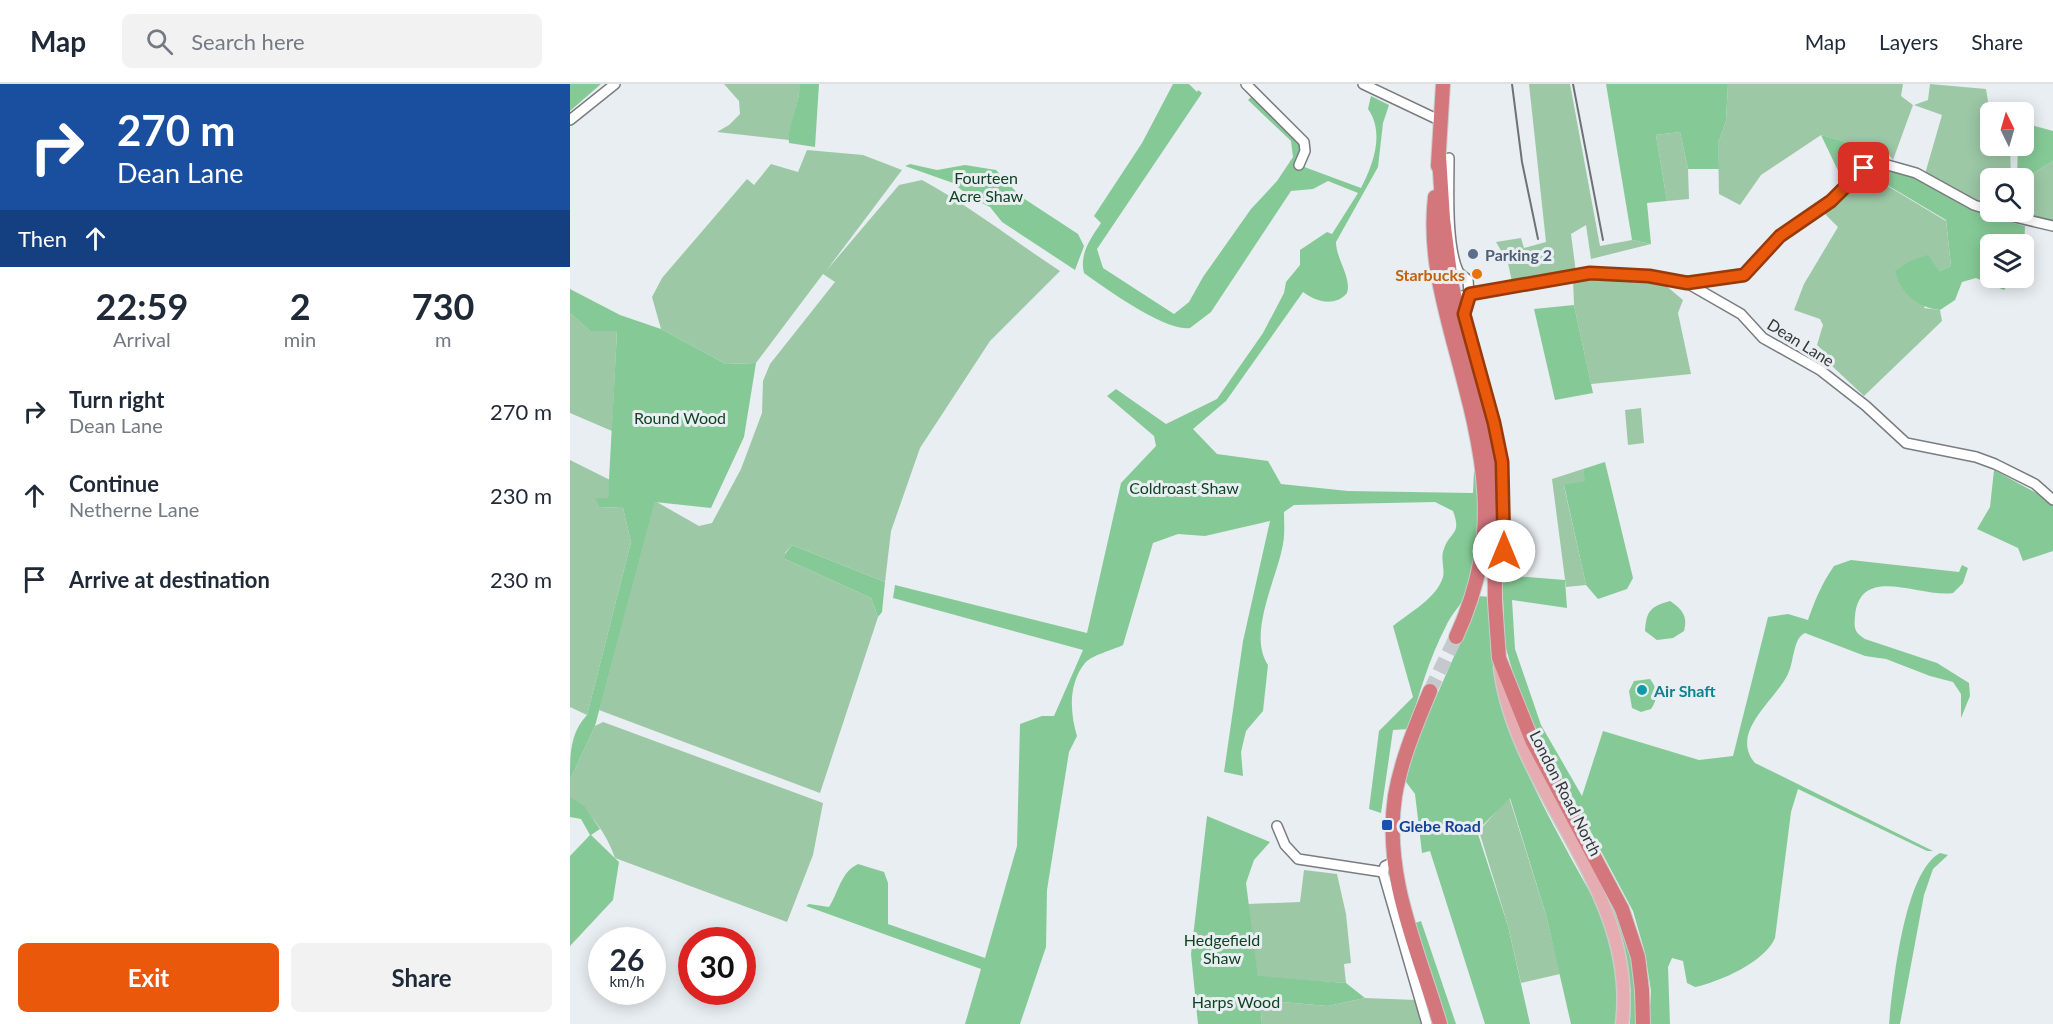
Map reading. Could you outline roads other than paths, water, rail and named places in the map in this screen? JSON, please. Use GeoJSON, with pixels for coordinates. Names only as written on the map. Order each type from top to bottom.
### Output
{"type":"FeatureCollection","features":[{"type":"Feature","properties":{"kind":"highway"},"geometry":{"type":"LineString","coordinates":[[1443,84],[1442,121],[1449,241],[1448,298]]}},
{"type":"Feature","properties":{"kind":"highway"},"geometry":{"type":"LineString","coordinates":[[1444,157],[1432,221],[1435,267],[1448,298],[1484,472],[1486,503],[1485,535],[1480,565],[1456,637]]}},
{"type":"Feature","properties":{"kind":"highway","name":"London Road North"},"geometry":{"type":"LineString","coordinates":[[1448,298],[1462,319],[1494,470],[1495,602],[1499,658]]}},
{"type":"Feature","properties":{"kind":"highway"},"geometry":{"type":"LineString","coordinates":[[1499,658],[1532,740],[1615,892],[1628,924],[1640,973],[1643,1024]]}},
{"type":"Feature","properties":{"kind":"highway"},"geometry":{"type":"LineString","coordinates":[[1430,691],[1399,778],[1392,830],[1394,862],[1405,915],[1436,1023]]}},
{"type":"Feature","properties":{"kind":"main road","name":"London Road North"},"geometry":{"type":"LineString","coordinates":[[1499,658],[1502,686],[1519,738],[1602,899],[1614,929],[1623,975],[1622,1024]]}},
{"type":"Feature","properties":{"kind":"street"},"geometry":{"type":"LineString","coordinates":[[570,120],[615,84]]}},
{"type":"Feature","properties":{"kind":"street"},"geometry":{"type":"LineString","coordinates":[[1246,84],[1304,142],[1305,151],[1299,165]]}},
{"type":"Feature","properties":{"kind":"street"},"geometry":{"type":"LineString","coordinates":[[1363,84],[1442,121]]}},
{"type":"Feature","properties":{"kind":"street"},"geometry":{"type":"LineString","coordinates":[[1687,283],[1744,275],[1780,236],[1831,201],[1864,168],[1877,162],[1916,173],[1980,207]]}},
{"type":"Feature","properties":{"kind":"street"},"geometry":{"type":"LineString","coordinates":[[2034,221],[2053,226]]}},
{"type":"Feature","properties":{"kind":"street"},"geometry":{"type":"LineString","coordinates":[[1449,241],[1459,273],[1468,280],[1470,294],[1462,319]]}},
{"type":"Feature","properties":{"kind":"street","name":"Dean Lane"},"geometry":{"type":"LineString","coordinates":[[1448,298],[1590,273],[1658,277],[1687,283],[1741,314],[1763,338],[1820,370],[1866,406],[1906,443],[1976,457],[1995,464],[2035,484],[2053,500]]}},
{"type":"Feature","properties":{"kind":"street","name":"London Road North"},"geometry":{"type":"LineString","coordinates":[[1462,319],[1494,423],[1502,462],[1504,568]]}},
{"type":"Feature","properties":{"kind":"street"},"geometry":{"type":"LineString","coordinates":[[1277,826],[1286,845],[1298,859],[1383,872]]}},
{"type":"Feature","properties":{"kind":"street"},"geometry":{"type":"LineString","coordinates":[[1394,862],[1386,866],[1383,872],[1436,1023]]}},
{"type":"Feature","properties":{"kind":"tunnel"},"geometry":{"type":"LineString","coordinates":[[1430,691],[1456,637]]}},
{"type":"Feature","properties":{"kind":"railway"},"geometry":{"type":"LineString","coordinates":[[1512,84],[1522,162],[1538,239]]}},
{"type":"Feature","properties":{"kind":"railway"},"geometry":{"type":"LineString","coordinates":[[1573,84],[1603,240]]}},
{"type":"Feature","properties":{"kind":"place","name":"Parking 2"},"geometry":{"type":"Point","coordinates":[1473,254]}},
{"type":"Feature","properties":{"kind":"place","name":"Starbucks"},"geometry":{"type":"Point","coordinates":[1477,274]}},
{"type":"Feature","properties":{"kind":"place","name":"Air Shaft"},"geometry":{"type":"Point","coordinates":[1642,690]}},
{"type":"Feature","properties":{"kind":"place","name":"Glebe Road"},"geometry":{"type":"Point","coordinates":[1387,825]}},
{"type":"Feature","properties":{"kind":"park label","name":"Fourteen Acre Shaw"},"geometry":{"type":"Point","coordinates":[986,186]}},
{"type":"Feature","properties":{"kind":"park label","name":"Round Wood"},"geometry":{"type":"Point","coordinates":[680,417]}},
{"type":"Feature","properties":{"kind":"park label","name":"Coldroast Shaw"},"geometry":{"type":"Point","coordinates":[1184,487]}},
{"type":"Feature","properties":{"kind":"park label","name":"Hedgefield Shaw"},"geometry":{"type":"Point","coordinates":[1222,948]}},
{"type":"Feature","properties":{"kind":"park label","name":"Harps Wood"},"geometry":{"type":"Point","coordinates":[1236,1001]}}]}
